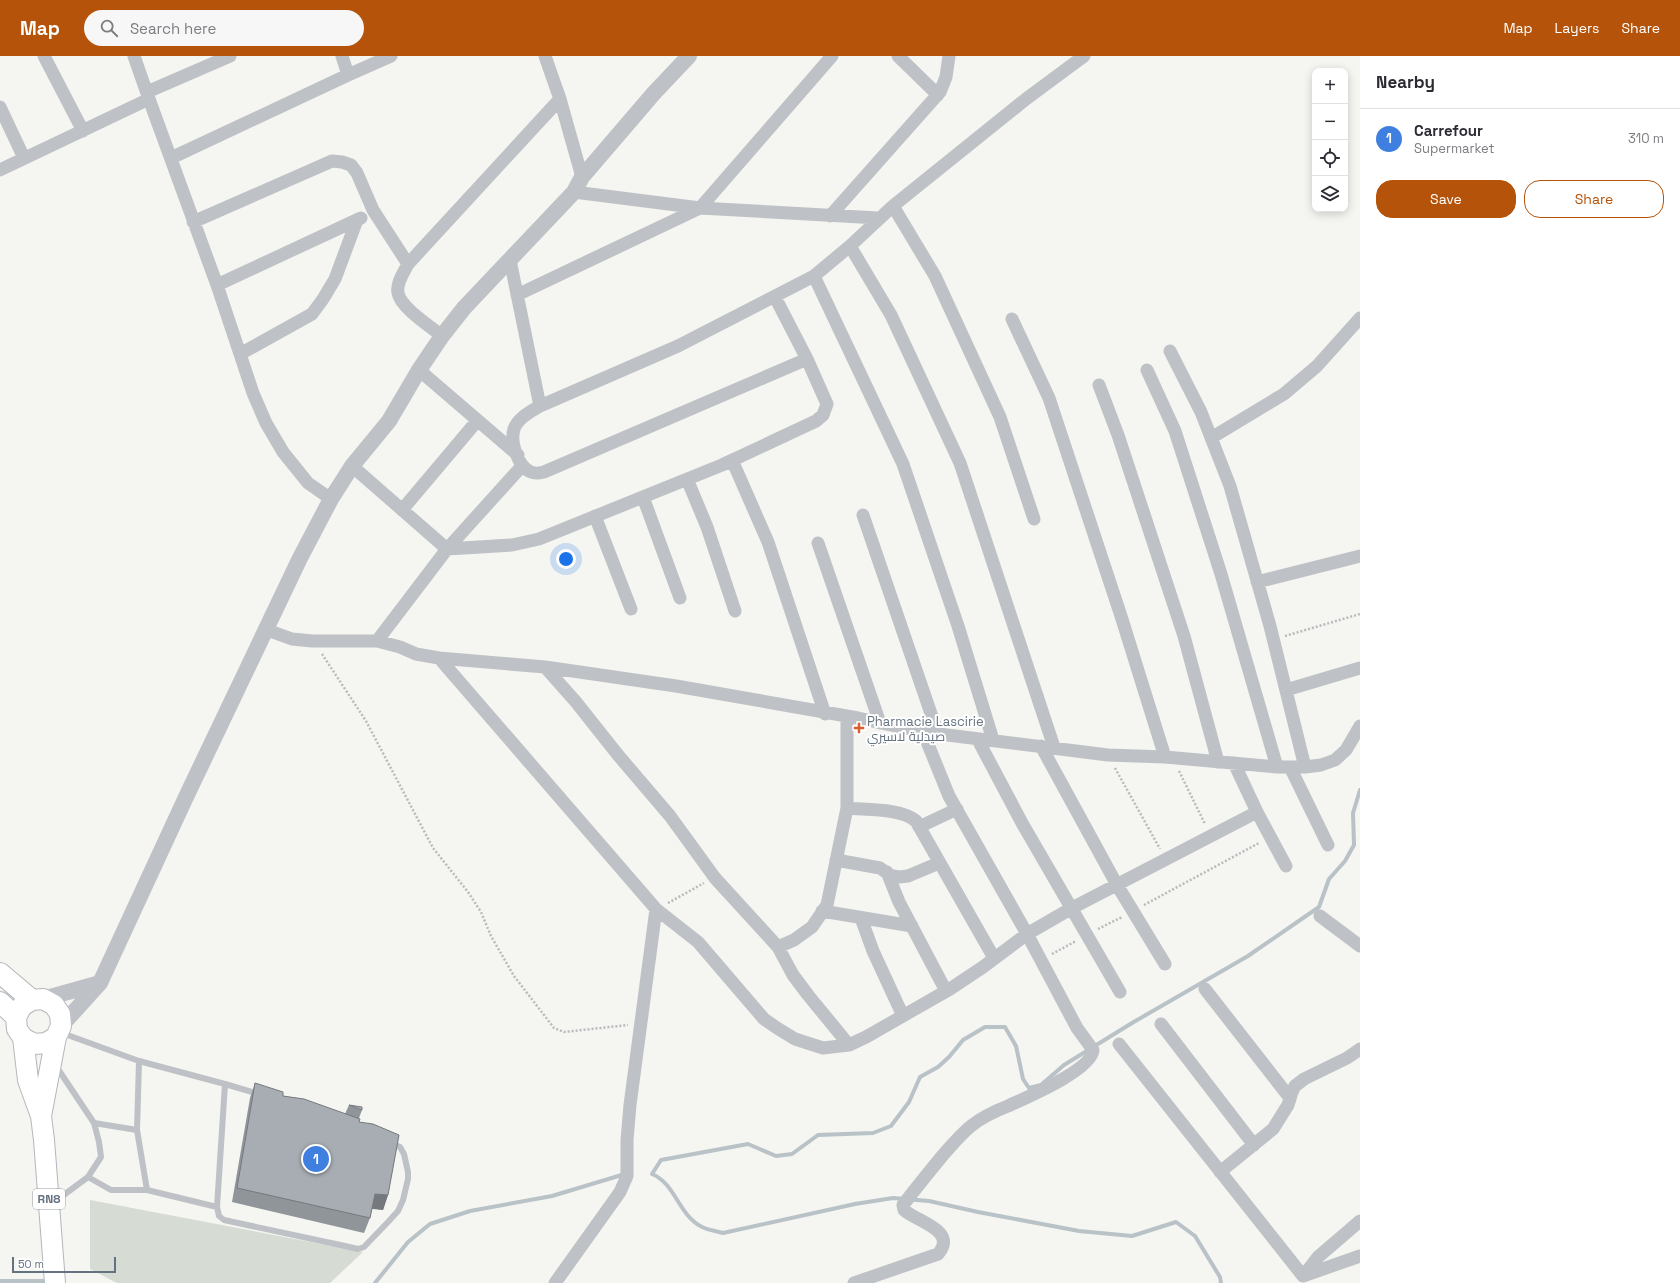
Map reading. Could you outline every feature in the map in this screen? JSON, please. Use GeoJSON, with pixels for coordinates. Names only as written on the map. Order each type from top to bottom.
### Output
{"type":"FeatureCollection","features":[{"type":"Feature","properties":{"kind":"main road","name":"RN8"},"geometry":{"type":"LineString","coordinates":[[0,973],[38,1000],[54,1005],[60,1014],[41,1116]]}},
{"type":"Feature","properties":{"kind":"main road"},"geometry":{"type":"LineString","coordinates":[[0,1002],[16,1017],[22,1006],[38,1000]]}},
{"type":"Feature","properties":{"kind":"main road","name":"RN8"},"geometry":{"type":"LineString","coordinates":[[16,1017],[17,1028],[23,1038],[28,1080],[41,1116],[50,1205],[55,1283]]}},
{"type":"Feature","properties":{"kind":"main road"},"geometry":{"type":"LineString","coordinates":[[23,1038],[34,1044],[46,1043],[58,1031]]}},
{"type":"Feature","properties":{"kind":"street"},"geometry":{"type":"LineString","coordinates":[[44,56],[83,131]]}},
{"type":"Feature","properties":{"kind":"street"},"geometry":{"type":"LineString","coordinates":[[134,56],[217,285],[253,393],[266,423],[283,452],[308,483],[331,499]]}},
{"type":"Feature","properties":{"kind":"street"},"geometry":{"type":"LineString","coordinates":[[0,170],[83,131],[148,96],[230,56]]}},
{"type":"Feature","properties":{"kind":"street"},"geometry":{"type":"LineString","coordinates":[[342,56],[348,75]]}},
{"type":"Feature","properties":{"kind":"street"},"geometry":{"type":"LineString","coordinates":[[171,158],[392,56]]}},
{"type":"Feature","properties":{"kind":"street"},"geometry":{"type":"LineString","coordinates":[[545,56],[560,99],[582,177]]}},
{"type":"Feature","properties":{"kind":"street"},"geometry":{"type":"LineString","coordinates":[[58,1031],[100,983],[186,797],[267,630],[300,558],[331,499],[352,466],[389,420],[419,370],[442,336],[464,308],[574,192],[582,177],[654,93],[689,56]]}},
{"type":"Feature","properties":{"kind":"street"},"geometry":{"type":"LineString","coordinates":[[517,295],[700,208],[832,56]]}},
{"type":"Feature","properties":{"kind":"street"},"geometry":{"type":"LineString","coordinates":[[898,56],[938,95]]}},
{"type":"Feature","properties":{"kind":"street"},"geometry":{"type":"LineString","coordinates":[[830,216],[938,95],[946,77],[949,56]]}},
{"type":"Feature","properties":{"kind":"street"},"geometry":{"type":"LineString","coordinates":[[520,461],[514,443],[514,430],[518,422],[526,414],[540,406],[678,346],[814,276],[850,246],[878,218],[1026,99],[1084,56]]}},
{"type":"Feature","properties":{"kind":"street"},"geometry":{"type":"LineString","coordinates":[[442,336],[402,303],[397,292],[399,282],[408,264],[560,99]]}},
{"type":"Feature","properties":{"kind":"street"},"geometry":{"type":"LineString","coordinates":[[0,107],[24,158]]}},
{"type":"Feature","properties":{"kind":"street"},"geometry":{"type":"LineString","coordinates":[[193,222],[332,161],[342,162],[351,165],[357,173],[373,210],[408,264]]}},
{"type":"Feature","properties":{"kind":"street"},"geometry":{"type":"LineString","coordinates":[[574,192],[700,208],[878,218]]}},
{"type":"Feature","properties":{"kind":"street"},"geometry":{"type":"LineString","coordinates":[[893,206],[935,276],[1000,417],[1034,519]]}},
{"type":"Feature","properties":{"kind":"street"},"geometry":{"type":"LineString","coordinates":[[217,285],[356,220],[373,210]]}},
{"type":"Feature","properties":{"kind":"street"},"geometry":{"type":"LineString","coordinates":[[240,354],[312,314],[335,279],[356,220]]}},
{"type":"Feature","properties":{"kind":"street"},"geometry":{"type":"LineString","coordinates":[[850,246],[891,315],[960,463],[1054,747]]}},
{"type":"Feature","properties":{"kind":"street"},"geometry":{"type":"LineString","coordinates":[[510,260],[540,406]]}},
{"type":"Feature","properties":{"kind":"street"},"geometry":{"type":"LineString","coordinates":[[814,276],[903,464],[958,626],[993,740]]}},
{"type":"Feature","properties":{"kind":"street"},"geometry":{"type":"LineString","coordinates":[[352,466],[447,549],[512,545],[539,540],[732,460],[816,421],[823,414],[827,404],[807,359],[775,297]]}},
{"type":"Feature","properties":{"kind":"street"},"geometry":{"type":"LineString","coordinates":[[1211,438],[1284,394],[1317,366],[1360,318]]}},
{"type":"Feature","properties":{"kind":"street"},"geometry":{"type":"LineString","coordinates":[[1012,319],[1049,398],[1169,758]]}},
{"type":"Feature","properties":{"kind":"street"},"geometry":{"type":"LineString","coordinates":[[1170,352],[1201,412],[1230,486],[1273,639],[1305,767]]}},
{"type":"Feature","properties":{"kind":"street"},"geometry":{"type":"LineString","coordinates":[[419,370],[477,421],[532,473],[544,472],[807,359]]}},
{"type":"Feature","properties":{"kind":"street"},"geometry":{"type":"LineString","coordinates":[[1147,370],[1175,431],[1220,574],[1277,767]]}},
{"type":"Feature","properties":{"kind":"street"},"geometry":{"type":"LineString","coordinates":[[1099,385],[1118,435],[1184,636],[1218,762]]}},
{"type":"Feature","properties":{"kind":"street"},"geometry":{"type":"LineString","coordinates":[[402,510],[477,421]]}},
{"type":"Feature","properties":{"kind":"street"},"geometry":{"type":"LineString","coordinates":[[732,460],[768,542],[825,714]]}},
{"type":"Feature","properties":{"kind":"street"},"geometry":{"type":"LineString","coordinates":[[377,641],[447,549],[520,461]]}},
{"type":"Feature","properties":{"kind":"street"},"geometry":{"type":"LineString","coordinates":[[686,479],[707,528],[735,611]]}},
{"type":"Feature","properties":{"kind":"street"},"geometry":{"type":"LineString","coordinates":[[643,497],[680,598]]}},
{"type":"Feature","properties":{"kind":"street"},"geometry":{"type":"LineString","coordinates":[[595,516],[631,609]]}},
{"type":"Feature","properties":{"kind":"street"},"geometry":{"type":"LineString","coordinates":[[863,516],[938,734]]}},
{"type":"Feature","properties":{"kind":"street"},"geometry":{"type":"LineString","coordinates":[[818,543],[880,723]]}},
{"type":"Feature","properties":{"kind":"street"},"geometry":{"type":"LineString","coordinates":[[1257,582],[1360,556]]}},
{"type":"Feature","properties":{"kind":"street"},"geometry":{"type":"LineString","coordinates":[[267,630],[292,639],[312,641],[377,641],[400,647],[416,654],[439,658],[545,667],[676,686],[923,732],[978,740],[993,740],[1054,747],[1108,755],[1169,758],[1277,767],[1305,767],[1321,765],[1335,760],[1346,750],[1360,726]]}},
{"type":"Feature","properties":{"kind":"street"},"geometry":{"type":"LineString","coordinates":[[439,658],[656,909],[698,942],[764,1019],[795,1039],[823,1048],[849,1045],[903,1016],[984,967],[1027,934],[1072,908],[1257,812]]}},
{"type":"Feature","properties":{"kind":"street"},"geometry":{"type":"LineString","coordinates":[[545,667],[576,702],[618,755],[670,816],[715,878],[778,947],[793,975],[849,1045]]}},
{"type":"Feature","properties":{"kind":"street"},"geometry":{"type":"LineString","coordinates":[[1286,690],[1360,668]]}},
{"type":"Feature","properties":{"kind":"street"},"geometry":{"type":"LineString","coordinates":[[778,947],[794,940],[812,927],[827,905],[847,808],[847,717]]}},
{"type":"Feature","properties":{"kind":"street"},"geometry":{"type":"LineString","coordinates":[[854,1283],[938,1254],[943,1248],[943,1240],[940,1232],[908,1214],[904,1210],[903,1205],[915,1188],[962,1134],[972,1125],[1008,1106],[1046,1089],[1089,1060],[1090,1047],[1077,1028],[1027,934],[957,809],[944,784],[923,732]]}},
{"type":"Feature","properties":{"kind":"street"},"geometry":{"type":"LineString","coordinates":[[978,740],[1022,823],[1120,992]]}},
{"type":"Feature","properties":{"kind":"street"},"geometry":{"type":"LineString","coordinates":[[1041,746],[1117,885],[1165,964]]}},
{"type":"Feature","properties":{"kind":"street"},"geometry":{"type":"LineString","coordinates":[[1234,763],[1257,812],[1286,866]]}},
{"type":"Feature","properties":{"kind":"street"},"geometry":{"type":"LineString","coordinates":[[1290,767],[1328,846]]}},
{"type":"Feature","properties":{"kind":"street"},"geometry":{"type":"LineString","coordinates":[[847,808],[898,813],[910,816],[916,821],[994,958]]}},
{"type":"Feature","properties":{"kind":"street"},"geometry":{"type":"LineString","coordinates":[[919,827],[957,809]]}},
{"type":"Feature","properties":{"kind":"street"},"geometry":{"type":"LineString","coordinates":[[836,860],[880,868],[899,877],[908,876],[939,863]]}},
{"type":"Feature","properties":{"kind":"street"},"geometry":{"type":"LineString","coordinates":[[886,872],[946,991]]}},
{"type":"Feature","properties":{"kind":"street"},"geometry":{"type":"LineString","coordinates":[[555,1283],[620,1192],[627,1176],[630,1105],[656,909]]}},
{"type":"Feature","properties":{"kind":"street"},"geometry":{"type":"LineString","coordinates":[[822,911],[912,926]]}},
{"type":"Feature","properties":{"kind":"street"},"geometry":{"type":"LineString","coordinates":[[1320,916],[1360,946]]}},
{"type":"Feature","properties":{"kind":"street"},"geometry":{"type":"LineString","coordinates":[[861,918],[903,1016]]}},
{"type":"Feature","properties":{"kind":"street"},"geometry":{"type":"LineString","coordinates":[[38,1000],[100,983]]}},
{"type":"Feature","properties":{"kind":"street"},"geometry":{"type":"LineString","coordinates":[[1205,989],[1290,1098]]}},
{"type":"Feature","properties":{"kind":"street"},"geometry":{"type":"LineString","coordinates":[[1161,1024],[1254,1145]]}},
{"type":"Feature","properties":{"kind":"street"},"geometry":{"type":"LineString","coordinates":[[1118,1044],[1220,1172],[1300,1280]]}},
{"type":"Feature","properties":{"kind":"street"},"geometry":{"type":"LineString","coordinates":[[1220,1172],[1273,1129],[1285,1110],[1295,1086],[1304,1079],[1360,1050]]}},
{"type":"Feature","properties":{"kind":"street"},"geometry":{"type":"LineString","coordinates":[[1300,1280],[1318,1257],[1360,1221]]}},
{"type":"Feature","properties":{"kind":"street"},"geometry":{"type":"LineString","coordinates":[[1300,1280],[1360,1256]]}},
{"type":"Feature","properties":{"kind":"lane"},"geometry":{"type":"LineString","coordinates":[[58,1031],[139,1061],[225,1084],[264,1097]]}},
{"type":"Feature","properties":{"kind":"lane"},"geometry":{"type":"LineString","coordinates":[[50,1205],[88,1176],[101,1157],[94,1123],[52,1059]]}},
{"type":"Feature","properties":{"kind":"lane"},"geometry":{"type":"LineString","coordinates":[[139,1061],[137,1130],[147,1190]]}},
{"type":"Feature","properties":{"kind":"lane"},"geometry":{"type":"LineString","coordinates":[[225,1084],[216,1207],[219,1216],[224,1220],[358,1249],[364,1247],[378,1234],[398,1211],[408,1179],[406,1162],[400,1147],[383,1140]]}},
{"type":"Feature","properties":{"kind":"lane"},"geometry":{"type":"LineString","coordinates":[[94,1123],[137,1130]]}},
{"type":"Feature","properties":{"kind":"lane"},"geometry":{"type":"LineString","coordinates":[[88,1176],[111,1190],[147,1190],[216,1207]]}},
{"type":"Feature","properties":{"kind":"path"},"geometry":{"type":"LineString","coordinates":[[1273,639],[1360,614]]}},
{"type":"Feature","properties":{"kind":"path"},"geometry":{"type":"LineString","coordinates":[[312,641],[366,721],[433,848],[468,892],[481,912],[491,936],[514,976],[554,1028],[564,1032],[641,1023]]}},
{"type":"Feature","properties":{"kind":"path"},"geometry":{"type":"LineString","coordinates":[[1108,755],[1166,859]]}},
{"type":"Feature","properties":{"kind":"path"},"geometry":{"type":"LineString","coordinates":[[1169,758],[1211,836]]}},
{"type":"Feature","properties":{"kind":"path"},"geometry":{"type":"LineString","coordinates":[[1041,960],[1270,837]]}},
{"type":"Feature","properties":{"kind":"path"},"geometry":{"type":"LineString","coordinates":[[656,909],[715,878]]}},
{"type":"Feature","properties":{"kind":"shaded area"},"geometry":{"type":"Polygon","coordinates":[[[90,1200],[363,1252],[330,1283],[117,1283],[90,1269],[90,1200]]]}},
{"type":"Feature","properties":{"kind":"building"},"geometry":{"type":"Polygon","coordinates":[[[255,1083],[283,1092],[283,1096],[304,1099],[360,1119],[359,1122],[373,1124],[399,1135],[388,1195],[375,1194],[370,1218],[237,1188],[255,1083]]]}},
{"type":"Feature","properties":{"kind":"building"},"geometry":{"type":"Polygon","coordinates":[[[349,1105],[362,1107],[362,1110],[349,1105]]]}},
{"type":"Feature","properties":{"kind":"waterway"},"geometry":{"type":"LineString","coordinates":[[1221,1283],[1220,1277],[1195,1236],[1176,1222],[1132,1236],[1079,1231],[929,1201],[893,1198],[855,1204],[723,1233],[704,1228],[694,1222],[687,1215],[667,1185],[652,1174],[661,1160],[748,1144],[776,1156],[792,1154],[818,1135],[873,1133],[891,1126],[909,1102],[920,1077],[938,1067],[949,1057],[963,1040],[985,1027],[1005,1027],[1016,1046],[1023,1079],[1029,1088],[1041,1085],[1064,1065],[1132,1023],[1248,956],[1319,907],[1329,879],[1345,861],[1354,845],[1353,813],[1360,790]]}},
{"type":"Feature","properties":{"kind":"waterway"},"geometry":{"type":"LineString","coordinates":[[375,1283],[408,1242],[430,1224],[470,1211],[552,1196],[625,1174]]}},
{"type":"Feature","properties":{"kind":"waterway"},"geometry":{"type":"LineString","coordinates":[[0,1281],[45,1281]]}},
{"type":"Feature","properties":{"kind":"place","name":"Pharmacie Lascirie صيدلية لاسيري"},"geometry":{"type":"Point","coordinates":[859,728]}},
{"type":"Feature","properties":{"kind":"place","name":"Carrefour"},"geometry":{"type":"Point","coordinates":[316,1159]}}]}
